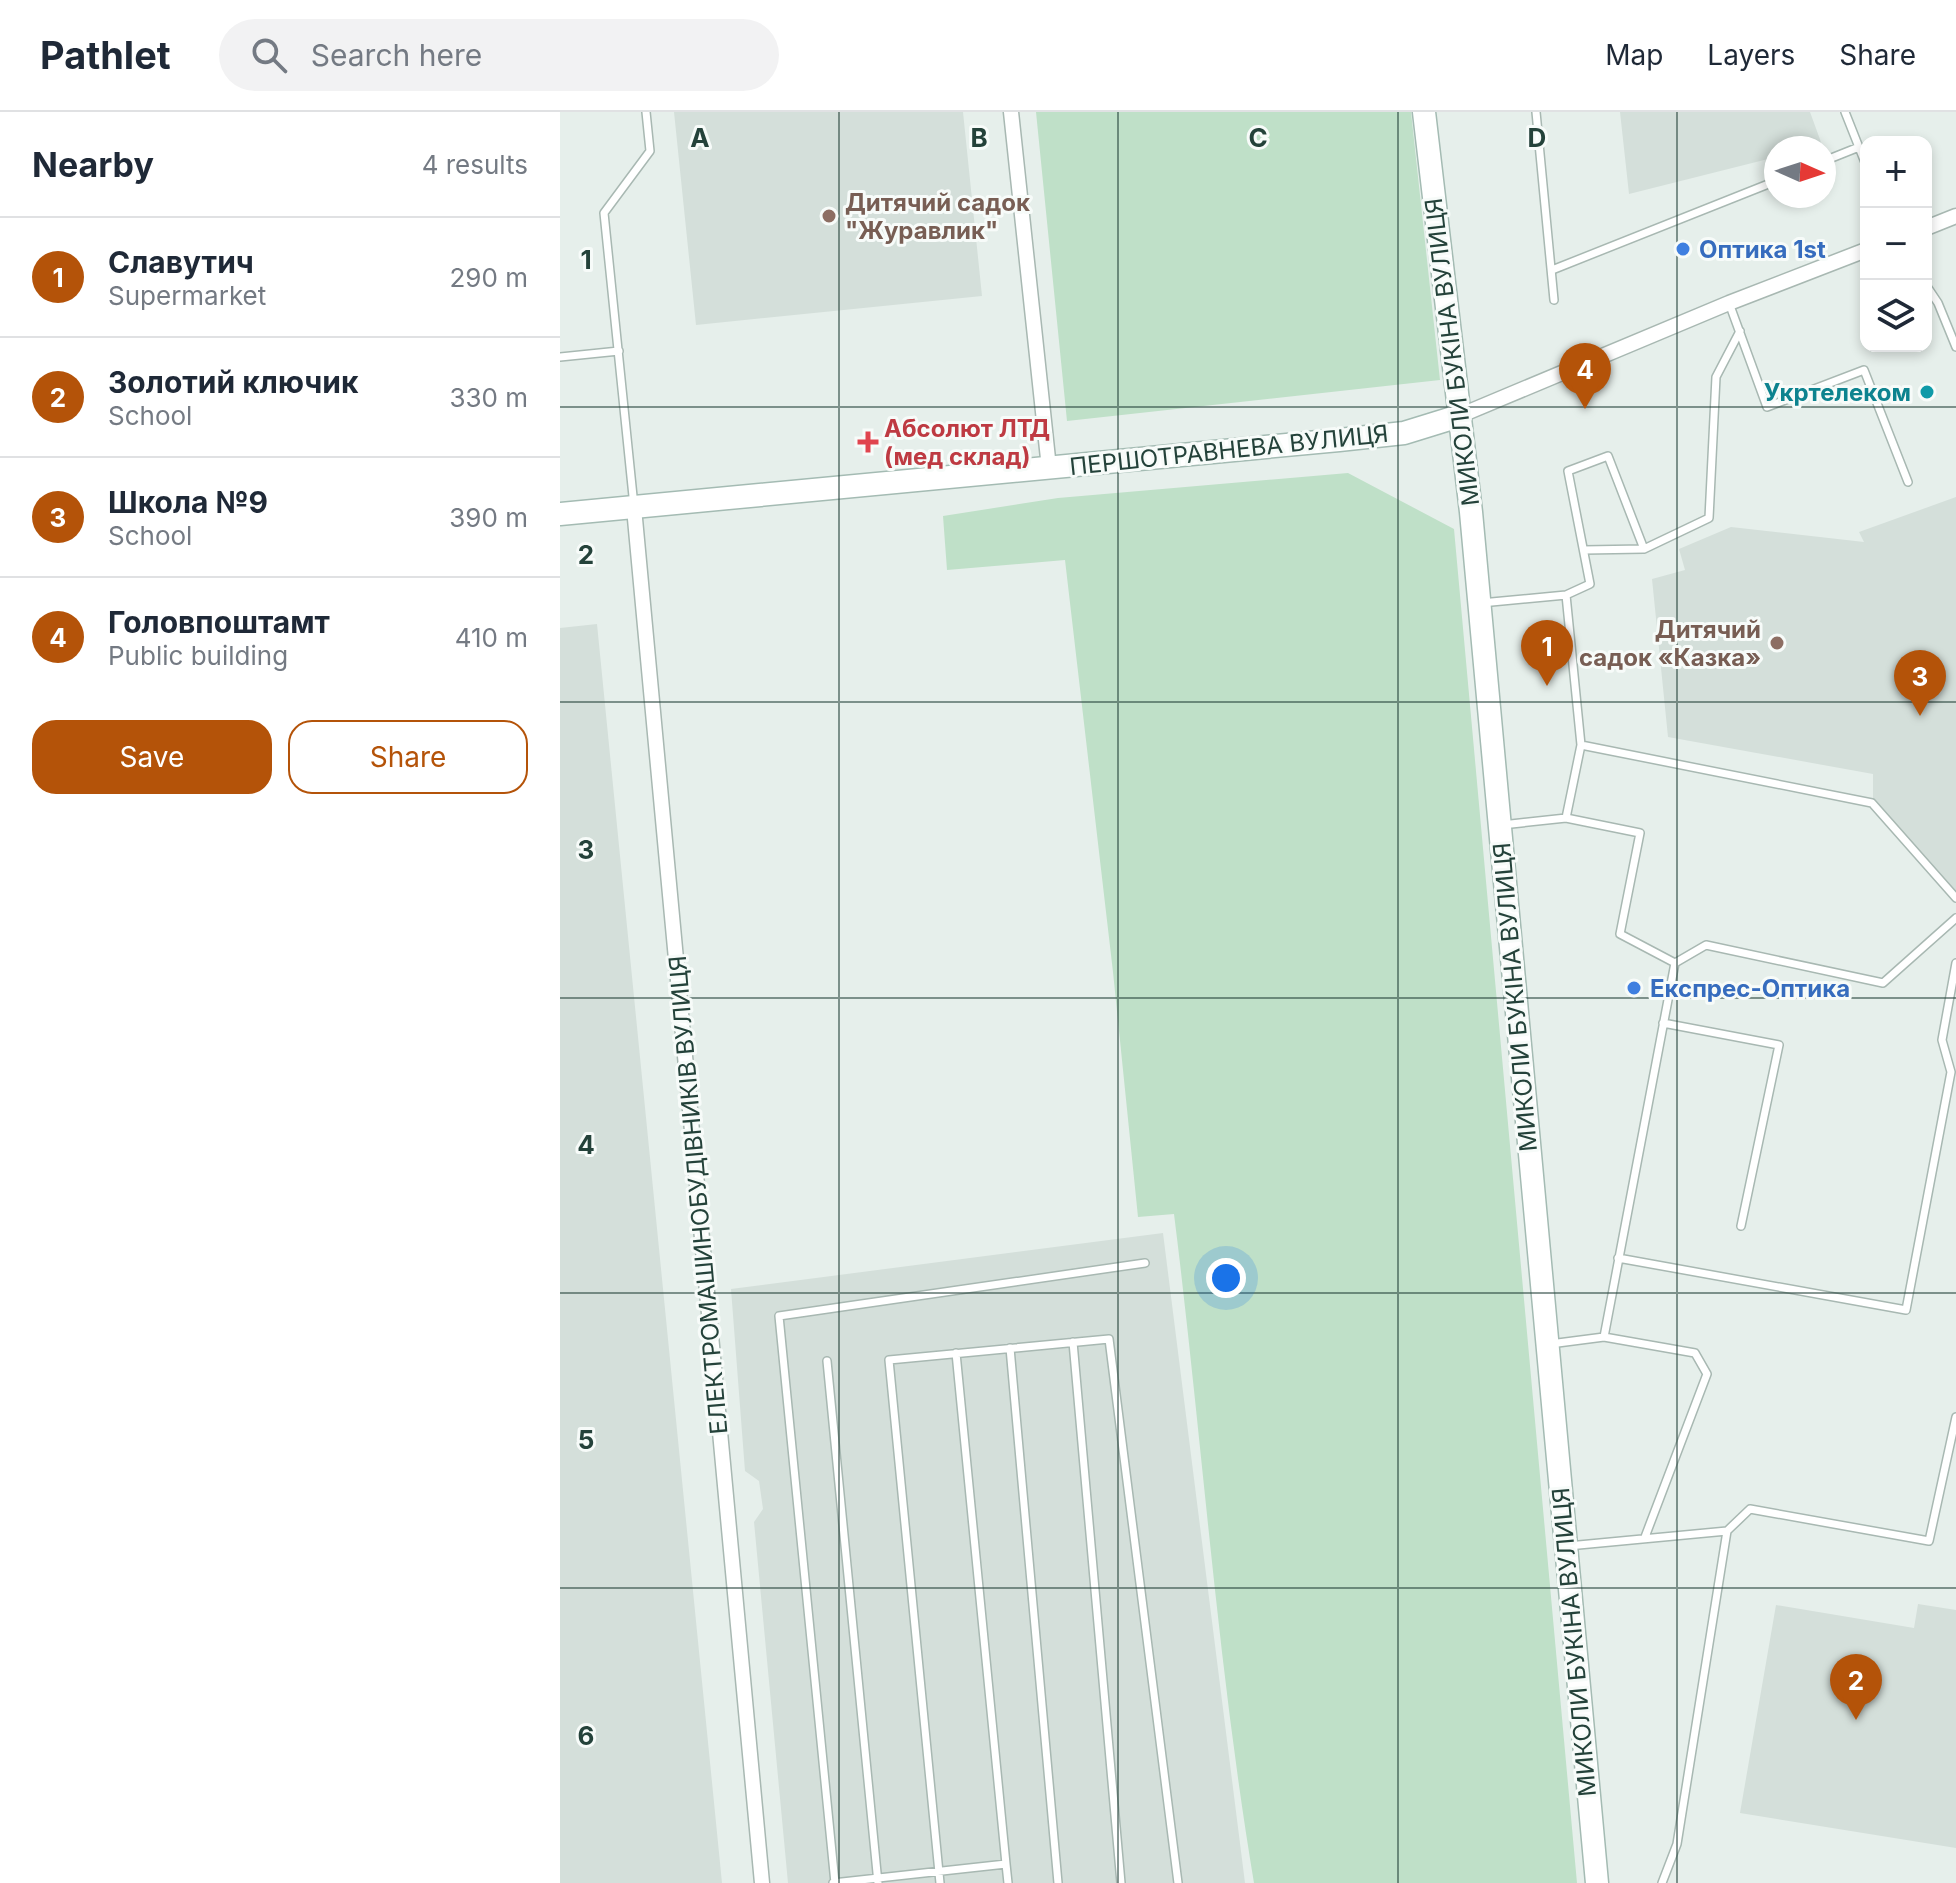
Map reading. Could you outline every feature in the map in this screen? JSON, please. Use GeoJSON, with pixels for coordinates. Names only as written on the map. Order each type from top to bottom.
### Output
{"type":"FeatureCollection","features":[{"type":"Feature","properties":{"kind":"street"},"geometry":{"type":"LineString","coordinates":[[1011,112],[1049,468]]}},
{"type":"Feature","properties":{"kind":"street","name":"МИКОЛИ БУКІНА ВУЛИЦЯ"},"geometry":{"type":"LineString","coordinates":[[1424,112],[1479,604],[1597,1883]]}},
{"type":"Feature","properties":{"kind":"street"},"geometry":{"type":"LineString","coordinates":[[1932,226],[1956,216]]}},
{"type":"Feature","properties":{"kind":"street","name":"ПЕРШОТРАВНЕВА ВУЛИЦЯ"},"geometry":{"type":"LineString","coordinates":[[560,514],[1404,433],[1459,416],[1729,303],[1860,252]]}},
{"type":"Feature","properties":{"kind":"street","name":"ЕЛЕКТРОМАШИНОБУДІВНИКІВ ВУЛИЦЯ"},"geometry":{"type":"LineString","coordinates":[[634,508],[762,1883]]}},
{"type":"Feature","properties":{"kind":"lane"},"geometry":{"type":"LineString","coordinates":[[634,508],[604,213],[650,151],[646,112]]}},
{"type":"Feature","properties":{"kind":"lane"},"geometry":{"type":"LineString","coordinates":[[1536,112],[1554,300]]}},
{"type":"Feature","properties":{"kind":"lane"},"geometry":{"type":"LineString","coordinates":[[1836,156],[1859,147],[1845,112]]}},
{"type":"Feature","properties":{"kind":"lane"},"geometry":{"type":"LineString","coordinates":[[1552,270],[1764,186]]}},
{"type":"Feature","properties":{"kind":"lane"},"geometry":{"type":"LineString","coordinates":[[1932,294],[1956,347]]}},
{"type":"Feature","properties":{"kind":"lane"},"geometry":{"type":"LineString","coordinates":[[1729,303],[1767,407],[1864,370],[1908,482]]}},
{"type":"Feature","properties":{"kind":"lane"},"geometry":{"type":"LineString","coordinates":[[1584,550],[1644,549],[1709,518],[1716,377],[1740,331]]}},
{"type":"Feature","properties":{"kind":"lane"},"geometry":{"type":"LineString","coordinates":[[560,357],[619,351]]}},
{"type":"Feature","properties":{"kind":"lane"},"geometry":{"type":"LineString","coordinates":[[1479,604],[1566,595],[1590,584],[1568,471],[1608,456],[1644,549]]}},
{"type":"Feature","properties":{"kind":"lane"},"geometry":{"type":"LineString","coordinates":[[1566,595],[1581,745],[1566,818]]}},
{"type":"Feature","properties":{"kind":"lane"},"geometry":{"type":"LineString","coordinates":[[1581,745],[1872,803],[1956,898]]}},
{"type":"Feature","properties":{"kind":"lane"},"geometry":{"type":"LineString","coordinates":[[1499,825],[1566,818],[1640,833],[1620,934],[1675,963]]}},
{"type":"Feature","properties":{"kind":"lane"},"geometry":{"type":"LineString","coordinates":[[1604,1337],[1675,963],[1706,945],[1883,983],[1956,918]]}},
{"type":"Feature","properties":{"kind":"lane"},"geometry":{"type":"LineString","coordinates":[[1618,1258],[1906,1310],[1953,1071],[1942,1040],[1956,963]]}},
{"type":"Feature","properties":{"kind":"lane"},"geometry":{"type":"LineString","coordinates":[[1663,1023],[1779,1045],[1741,1226]]}},
{"type":"Feature","properties":{"kind":"lane"},"geometry":{"type":"LineString","coordinates":[[1006,1864],[834,1883],[779,1316],[1145,1263]]}},
{"type":"Feature","properties":{"kind":"lane"},"geometry":{"type":"LineString","coordinates":[[1547,1345],[1604,1337],[1695,1353],[1707,1374],[1645,1537]]}},
{"type":"Feature","properties":{"kind":"lane"},"geometry":{"type":"LineString","coordinates":[[940,1883],[889,1360],[1109,1339],[1178,1883]]}},
{"type":"Feature","properties":{"kind":"lane"},"geometry":{"type":"LineString","coordinates":[[1073,1342],[1121,1883]]}},
{"type":"Feature","properties":{"kind":"lane"},"geometry":{"type":"LineString","coordinates":[[1010,1348],[1058,1883]]}},
{"type":"Feature","properties":{"kind":"lane"},"geometry":{"type":"LineString","coordinates":[[956,1353],[1008,1883]]}},
{"type":"Feature","properties":{"kind":"lane"},"geometry":{"type":"LineString","coordinates":[[827,1361],[878,1880]]}},
{"type":"Feature","properties":{"kind":"lane"},"geometry":{"type":"LineString","coordinates":[[1662,1883],[1677,1844],[1727,1531],[1750,1509],[1929,1541],[1956,1417]]}},
{"type":"Feature","properties":{"kind":"lane"},"geometry":{"type":"LineString","coordinates":[[1566,1546],[1727,1531]]}},
{"type":"Feature","properties":{"kind":"shaded area","name":"Дитячий садок \"Журавлик\""},"geometry":{"type":"Polygon","coordinates":[[[674,112],[963,112],[982,296],[696,325],[674,112]]]}},
{"type":"Feature","properties":{"kind":"shaded area"},"geometry":{"type":"Polygon","coordinates":[[[1620,112],[1810,112],[1819,136],[1764,136],[1764,160],[1629,194],[1620,112]]]}},
{"type":"Feature","properties":{"kind":"shaded area","name":"Дитячий садок «Казка»"},"geometry":{"type":"Polygon","coordinates":[[[1956,497],[1956,894],[1873,800],[1873,774],[1668,737],[1652,579],[1685,570],[1679,549],[1731,527],[1864,542],[1859,532],[1956,497]]]}},
{"type":"Feature","properties":{"kind":"shaded area"},"geometry":{"type":"Polygon","coordinates":[[[597,624],[722,1883],[560,1883],[560,628],[597,624]]]}},
{"type":"Feature","properties":{"kind":"shaded area"},"geometry":{"type":"Polygon","coordinates":[[[1163,1233],[1245,1883],[788,1883],[754,1522],[763,1509],[759,1481],[745,1471],[731,1289],[1163,1233]]]}},
{"type":"Feature","properties":{"kind":"shaded area"},"geometry":{"type":"Polygon","coordinates":[[[1918,1604],[1956,1610],[1956,1848],[1740,1813],[1776,1605],[1914,1628],[1918,1604]]]}},
{"type":"Feature","properties":{"kind":"green space"},"geometry":{"type":"Polygon","coordinates":[[[1036,112],[1411,112],[1440,380],[1067,421],[1036,112]]]}},
{"type":"Feature","properties":{"kind":"green space"},"geometry":{"type":"Polygon","coordinates":[[[1348,473],[1454,529],[1577,1883],[1254,1883],[1230,1717],[1174,1214],[1138,1217],[1065,560],[947,570],[943,516],[1058,498],[1348,473]]]}},
{"type":"Feature","properties":{"kind":"place","name":"Дитячий садок \"Журавлик\""},"geometry":{"type":"Point","coordinates":[829,216]}},
{"type":"Feature","properties":{"kind":"place","name":"Оптика 1st"},"geometry":{"type":"Point","coordinates":[1683,249]}},
{"type":"Feature","properties":{"kind":"place","name":"Укртелеком"},"geometry":{"type":"Point","coordinates":[1927,392]}},
{"type":"Feature","properties":{"kind":"place","name":"Головпоштамт"},"geometry":{"type":"Point","coordinates":[1585,409]}},
{"type":"Feature","properties":{"kind":"place","name":"Абсолют ЛТД (мед склад)"},"geometry":{"type":"Point","coordinates":[868,442]}},
{"type":"Feature","properties":{"kind":"place","name":"Дитячий садок «Казка»"},"geometry":{"type":"Point","coordinates":[1777,643]}},
{"type":"Feature","properties":{"kind":"place","name":"Славутич"},"geometry":{"type":"Point","coordinates":[1547,686]}},
{"type":"Feature","properties":{"kind":"place","name":"Школа №9"},"geometry":{"type":"Point","coordinates":[1920,716]}},
{"type":"Feature","properties":{"kind":"place","name":"Експрес-Оптика"},"geometry":{"type":"Point","coordinates":[1634,988]}},
{"type":"Feature","properties":{"kind":"place","name":"Золотий ключик"},"geometry":{"type":"Point","coordinates":[1856,1720]}}]}
